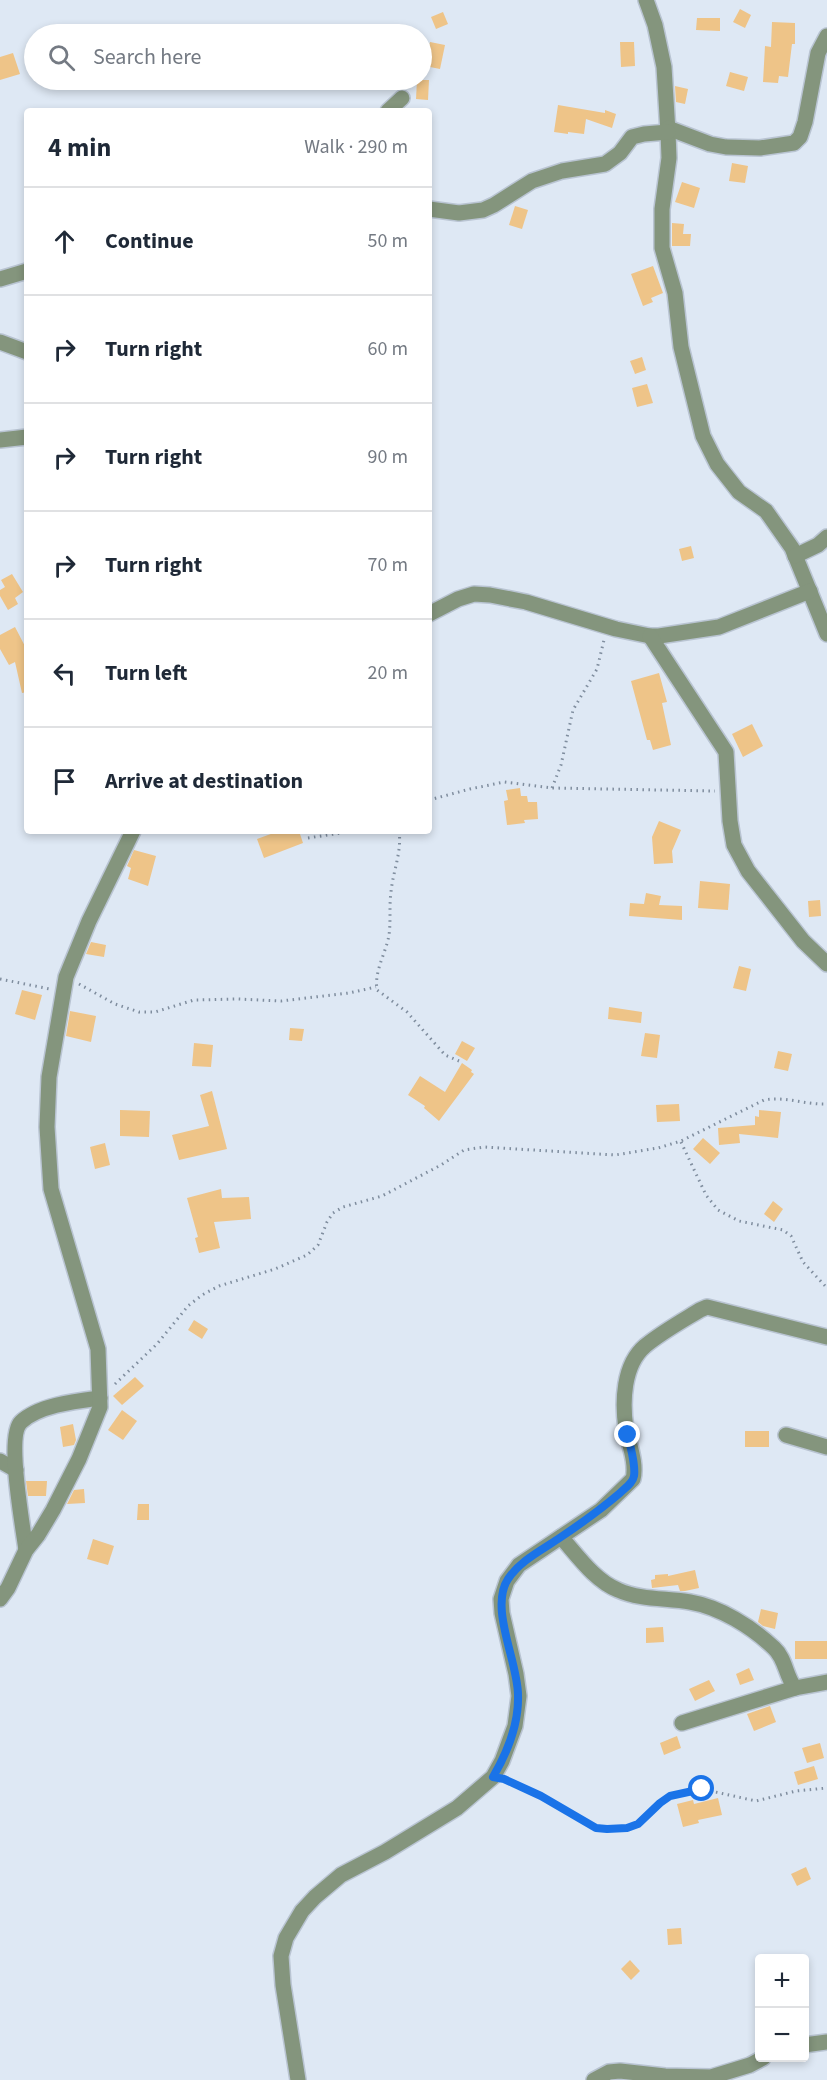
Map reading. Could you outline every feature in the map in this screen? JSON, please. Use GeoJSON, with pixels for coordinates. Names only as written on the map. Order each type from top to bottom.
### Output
{"type":"FeatureCollection","features":[{"type":"Feature","properties":{"kind":"street"},"geometry":{"type":"LineString","coordinates":[[646,0],[655,25],[664,67],[669,158],[662,209],[662,248],[675,293],[681,347],[703,436],[717,464],[739,492],[766,511],[777,524],[795,556],[827,634]]}},
{"type":"Feature","properties":{"kind":"street"},"geometry":{"type":"LineString","coordinates":[[432,209],[459,213],[483,210],[494,206],[532,181],[562,171],[605,164],[620,153],[632,137],[644,134],[668,130],[726,147],[760,148],[794,144],[800,137],[805,122],[818,53],[827,36]]}},
{"type":"Feature","properties":{"kind":"street"},"geometry":{"type":"LineString","coordinates":[[391,108],[402,98]]}},
{"type":"Feature","properties":{"kind":"street"},"geometry":{"type":"LineString","coordinates":[[0,279],[24,272]]}},
{"type":"Feature","properties":{"kind":"street"},"geometry":{"type":"LineString","coordinates":[[0,342],[24,351]]}},
{"type":"Feature","properties":{"kind":"street"},"geometry":{"type":"LineString","coordinates":[[0,440],[24,437]]}},
{"type":"Feature","properties":{"kind":"street"},"geometry":{"type":"LineString","coordinates":[[795,556],[818,545],[827,537]]}},
{"type":"Feature","properties":{"kind":"street"},"geometry":{"type":"LineString","coordinates":[[432,612],[458,599],[474,594],[490,595],[526,602],[606,626],[650,636],[719,627],[810,591]]}},
{"type":"Feature","properties":{"kind":"street"},"geometry":{"type":"LineString","coordinates":[[650,636],[726,752],[734,845],[748,872],[803,941],[827,964]]}},
{"type":"Feature","properties":{"kind":"street"},"geometry":{"type":"LineString","coordinates":[[0,1599],[79,1459],[100,1407],[98,1349],[51,1189],[48,1127],[49,1077],[65,985],[89,921],[132,834]]}},
{"type":"Feature","properties":{"kind":"street"},"geometry":{"type":"LineString","coordinates":[[298,2080],[283,1985],[281,1956],[286,1938],[302,1911],[341,1875],[457,1808],[493,1777],[502,1761],[515,1726],[519,1696],[502,1613],[501,1599],[507,1581],[519,1565],[601,1510],[633,1479],[634,1468],[625,1419],[624,1395],[630,1369],[644,1347],[707,1307],[827,1337]]}},
{"type":"Feature","properties":{"kind":"street"},"geometry":{"type":"LineString","coordinates":[[26,1550],[14,1454],[15,1431],[20,1422],[35,1413],[73,1401],[100,1398]]}},
{"type":"Feature","properties":{"kind":"street"},"geometry":{"type":"LineString","coordinates":[[786,1435],[827,1447]]}},
{"type":"Feature","properties":{"kind":"street"},"geometry":{"type":"LineString","coordinates":[[0,1461],[16,1470]]}},
{"type":"Feature","properties":{"kind":"street"},"geometry":{"type":"LineString","coordinates":[[561,1537],[597,1576],[616,1590],[635,1596],[692,1602],[721,1611],[741,1623],[781,1655],[787,1675],[795,1688]]}},
{"type":"Feature","properties":{"kind":"street"},"geometry":{"type":"LineString","coordinates":[[682,1723],[795,1688],[827,1682]]}},
{"type":"Feature","properties":{"kind":"street"},"geometry":{"type":"LineString","coordinates":[[809,2044],[827,2042]]}},
{"type":"Feature","properties":{"kind":"street"},"geometry":{"type":"LineString","coordinates":[[594,2080],[609,2072],[620,2071],[665,2076],[711,2077],[756,2062]]}},
{"type":"Feature","properties":{"kind":"path"},"geometry":{"type":"LineString","coordinates":[[552,788],[561,765],[573,710],[597,669],[606,626]]}},
{"type":"Feature","properties":{"kind":"path"},"geometry":{"type":"LineString","coordinates":[[432,799],[504,782],[552,788],[729,791]]}},
{"type":"Feature","properties":{"kind":"path"},"geometry":{"type":"LineString","coordinates":[[308,838],[334,834]]}},
{"type":"Feature","properties":{"kind":"path"},"geometry":{"type":"LineString","coordinates":[[399,834],[400,846],[391,892],[389,935],[376,987],[380,993],[407,1012],[445,1055],[459,1061]]}},
{"type":"Feature","properties":{"kind":"path"},"geometry":{"type":"LineString","coordinates":[[0,979],[65,985],[139,1012],[155,1012],[194,1000],[281,1001],[349,993],[376,987]]}},
{"type":"Feature","properties":{"kind":"path"},"geometry":{"type":"LineString","coordinates":[[100,1398],[157,1344],[188,1306],[202,1295],[219,1286],[247,1279],[307,1255],[318,1245],[333,1213],[343,1206],[382,1196],[441,1166],[464,1150],[484,1147],[615,1155],[681,1142],[764,1101],[773,1099],[805,1104],[827,1104]]}},
{"type":"Feature","properties":{"kind":"path"},"geometry":{"type":"LineString","coordinates":[[681,1142],[706,1195],[718,1210],[739,1221],[783,1230],[790,1236],[806,1266],[827,1288]]}},
{"type":"Feature","properties":{"kind":"path"},"geometry":{"type":"LineString","coordinates":[[493,1777],[504,1779],[541,1796],[596,1828],[607,1829],[627,1828],[638,1824],[663,1800],[691,1790],[702,1789],[756,1801],[796,1791],[827,1788]]}},
{"type":"Feature","properties":{"kind":"building"},"geometry":{"type":"Polygon","coordinates":[[[740,9],[751,15],[745,28],[733,22],[740,9]]]}},
{"type":"Feature","properties":{"kind":"building"},"geometry":{"type":"Polygon","coordinates":[[[443,12],[448,24],[436,29],[431,17],[443,12]]]}},
{"type":"Feature","properties":{"kind":"building"},"geometry":{"type":"Polygon","coordinates":[[[697,18],[720,18],[720,31],[696,30],[697,18]]]}},
{"type":"Feature","properties":{"kind":"building"},"geometry":{"type":"Polygon","coordinates":[[[772,22],[795,23],[795,44],[792,44],[788,77],[779,76],[778,83],[763,82],[765,46],[771,47],[772,22]]]}},
{"type":"Feature","properties":{"kind":"building"},"geometry":{"type":"Polygon","coordinates":[[[432,42],[445,45],[440,69],[432,67],[432,42]]]}},
{"type":"Feature","properties":{"kind":"building"},"geometry":{"type":"Polygon","coordinates":[[[620,42],[634,42],[635,66],[621,67],[620,42]]]}},
{"type":"Feature","properties":{"kind":"building"},"geometry":{"type":"Polygon","coordinates":[[[13,53],[20,74],[0,80],[0,57],[13,53]]]}},
{"type":"Feature","properties":{"kind":"building"},"geometry":{"type":"Polygon","coordinates":[[[730,72],[748,77],[744,91],[726,86],[730,72]]]}},
{"type":"Feature","properties":{"kind":"building"},"geometry":{"type":"Polygon","coordinates":[[[675,86],[688,89],[685,104],[676,102],[675,86]]]}},
{"type":"Feature","properties":{"kind":"building"},"geometry":{"type":"Polygon","coordinates":[[[416,90],[428,90],[428,100],[416,99],[416,90]]]}},
{"type":"Feature","properties":{"kind":"building"},"geometry":{"type":"Polygon","coordinates":[[[558,105],[605,113],[605,110],[616,114],[612,128],[586,119],[584,134],[554,132],[558,105]]]}},
{"type":"Feature","properties":{"kind":"building"},"geometry":{"type":"Polygon","coordinates":[[[732,163],[748,166],[745,183],[729,181],[732,163]]]}},
{"type":"Feature","properties":{"kind":"building"},"geometry":{"type":"Polygon","coordinates":[[[682,182],[700,188],[694,208],[675,202],[682,182]]]}},
{"type":"Feature","properties":{"kind":"building"},"geometry":{"type":"Polygon","coordinates":[[[515,206],[528,210],[522,229],[509,225],[515,206]]]}},
{"type":"Feature","properties":{"kind":"building"},"geometry":{"type":"Polygon","coordinates":[[[672,223],[684,224],[683,234],[691,234],[690,246],[672,246],[672,223]]]}},
{"type":"Feature","properties":{"kind":"building"},"geometry":{"type":"Polygon","coordinates":[[[653,266],[663,293],[651,298],[653,302],[643,306],[631,274],[653,266]]]}},
{"type":"Feature","properties":{"kind":"building"},"geometry":{"type":"Polygon","coordinates":[[[642,357],[646,370],[635,374],[630,361],[642,357]]]}},
{"type":"Feature","properties":{"kind":"building"},"geometry":{"type":"Polygon","coordinates":[[[647,384],[653,403],[637,407],[632,388],[647,384]]]}},
{"type":"Feature","properties":{"kind":"building"},"geometry":{"type":"Polygon","coordinates":[[[691,546],[694,558],[682,561],[679,549],[691,546]]]}},
{"type":"Feature","properties":{"kind":"building"},"geometry":{"type":"Polygon","coordinates":[[[12,574],[23,592],[15,598],[18,604],[8,610],[0,596],[0,590],[5,587],[1,580],[12,574]]]}},
{"type":"Feature","properties":{"kind":"building"},"geometry":{"type":"Polygon","coordinates":[[[15,627],[24,644],[24,693],[22,693],[15,662],[9,665],[0,649],[0,635],[15,627]]]}},
{"type":"Feature","properties":{"kind":"building"},"geometry":{"type":"Polygon","coordinates":[[[659,673],[667,702],[662,703],[671,745],[653,750],[650,740],[647,740],[631,681],[659,673]]]}},
{"type":"Feature","properties":{"kind":"building"},"geometry":{"type":"Polygon","coordinates":[[[752,724],[763,746],[743,757],[732,734],[752,724]]]}},
{"type":"Feature","properties":{"kind":"building"},"geometry":{"type":"Polygon","coordinates":[[[520,788],[521,796],[527,796],[528,802],[537,802],[538,819],[507,825],[504,801],[508,800],[506,790],[520,788]]]}},
{"type":"Feature","properties":{"kind":"building"},"geometry":{"type":"Polygon","coordinates":[[[659,821],[681,830],[672,851],[673,863],[654,864],[652,837],[659,821]]]}},
{"type":"Feature","properties":{"kind":"building"},"geometry":{"type":"Polygon","coordinates":[[[271,834],[300,834],[303,843],[264,858],[257,839],[271,834]]]}},
{"type":"Feature","properties":{"kind":"building"},"geometry":{"type":"Polygon","coordinates":[[[134,850],[156,856],[148,886],[128,879],[131,868],[127,866],[134,850]]]}},
{"type":"Feature","properties":{"kind":"building"},"geometry":{"type":"Polygon","coordinates":[[[700,881],[730,884],[728,910],[698,908],[700,881]]]}},
{"type":"Feature","properties":{"kind":"building"},"geometry":{"type":"Polygon","coordinates":[[[646,893],[661,896],[659,905],[682,906],[682,920],[629,916],[630,903],[644,904],[646,893]]]}},
{"type":"Feature","properties":{"kind":"building"},"geometry":{"type":"Polygon","coordinates":[[[820,900],[821,916],[809,917],[808,901],[820,900]]]}},
{"type":"Feature","properties":{"kind":"building"},"geometry":{"type":"Polygon","coordinates":[[[91,942],[106,945],[104,957],[86,954],[91,942]]]}},
{"type":"Feature","properties":{"kind":"building"},"geometry":{"type":"Polygon","coordinates":[[[739,966],[751,969],[746,991],[733,988],[739,966]]]}},
{"type":"Feature","properties":{"kind":"building"},"geometry":{"type":"Polygon","coordinates":[[[22,990],[42,995],[35,1020],[15,1014],[22,990]]]}},
{"type":"Feature","properties":{"kind":"building"},"geometry":{"type":"Polygon","coordinates":[[[609,1007],[642,1012],[641,1023],[608,1019],[609,1007]]]}},
{"type":"Feature","properties":{"kind":"building"},"geometry":{"type":"Polygon","coordinates":[[[70,1011],[96,1016],[91,1042],[66,1036],[70,1011]]]}},
{"type":"Feature","properties":{"kind":"building"},"geometry":{"type":"Polygon","coordinates":[[[290,1028],[304,1029],[302,1041],[289,1040],[290,1028]]]}},
{"type":"Feature","properties":{"kind":"building"},"geometry":{"type":"Polygon","coordinates":[[[645,1033],[660,1035],[657,1058],[641,1056],[645,1033]]]}},
{"type":"Feature","properties":{"kind":"building"},"geometry":{"type":"Polygon","coordinates":[[[462,1041],[475,1048],[467,1061],[455,1054],[462,1041]]]}},
{"type":"Feature","properties":{"kind":"building"},"geometry":{"type":"Polygon","coordinates":[[[194,1043],[213,1045],[211,1067],[192,1066],[194,1043]]]}},
{"type":"Feature","properties":{"kind":"building"},"geometry":{"type":"Polygon","coordinates":[[[778,1051],[792,1054],[788,1071],[774,1068],[778,1051]]]}},
{"type":"Feature","properties":{"kind":"building"},"geometry":{"type":"Polygon","coordinates":[[[462,1063],[474,1074],[439,1121],[424,1108],[425,1106],[408,1095],[420,1076],[445,1092],[462,1063]]]}},
{"type":"Feature","properties":{"kind":"building"},"geometry":{"type":"Polygon","coordinates":[[[212,1091],[227,1149],[179,1160],[172,1135],[209,1126],[200,1095],[212,1091]]]}},
{"type":"Feature","properties":{"kind":"building"},"geometry":{"type":"Polygon","coordinates":[[[679,1104],[680,1121],[657,1122],[656,1105],[679,1104]]]}},
{"type":"Feature","properties":{"kind":"building"},"geometry":{"type":"Polygon","coordinates":[[[120,1110],[150,1111],[149,1137],[120,1136],[120,1110]]]}},
{"type":"Feature","properties":{"kind":"building"},"geometry":{"type":"Polygon","coordinates":[[[759,1110],[781,1112],[778,1138],[739,1134],[740,1143],[719,1145],[718,1128],[755,1125],[755,1116],[759,1117],[759,1110]]]}},
{"type":"Feature","properties":{"kind":"building"},"geometry":{"type":"Polygon","coordinates":[[[703,1138],[720,1153],[710,1164],[693,1149],[703,1138]]]}},
{"type":"Feature","properties":{"kind":"building"},"geometry":{"type":"Polygon","coordinates":[[[105,1143],[110,1165],[95,1169],[90,1147],[105,1143]]]}},
{"type":"Feature","properties":{"kind":"building"},"geometry":{"type":"Polygon","coordinates":[[[221,1189],[222,1198],[249,1197],[251,1219],[214,1222],[220,1248],[199,1253],[195,1238],[198,1237],[187,1198],[221,1189]]]}},
{"type":"Feature","properties":{"kind":"building"},"geometry":{"type":"Polygon","coordinates":[[[773,1201],[783,1209],[774,1222],[764,1214],[773,1201]]]}},
{"type":"Feature","properties":{"kind":"building"},"geometry":{"type":"Polygon","coordinates":[[[194,1320],[208,1329],[202,1339],[188,1330],[194,1320]]]}},
{"type":"Feature","properties":{"kind":"building"},"geometry":{"type":"Polygon","coordinates":[[[135,1377],[144,1386],[122,1405],[113,1396],[135,1377]]]}},
{"type":"Feature","properties":{"kind":"building"},"geometry":{"type":"Polygon","coordinates":[[[122,1410],[137,1421],[123,1440],[108,1430],[122,1410]]]}},
{"type":"Feature","properties":{"kind":"building"},"geometry":{"type":"Polygon","coordinates":[[[73,1424],[76,1440],[74,1445],[63,1447],[60,1427],[73,1424]]]}},
{"type":"Feature","properties":{"kind":"building"},"geometry":{"type":"Polygon","coordinates":[[[745,1431],[769,1431],[769,1447],[745,1447],[745,1431]]]}},
{"type":"Feature","properties":{"kind":"building"},"geometry":{"type":"Polygon","coordinates":[[[26,1481],[47,1481],[46,1496],[28,1496],[26,1481]]]}},
{"type":"Feature","properties":{"kind":"building"},"geometry":{"type":"Polygon","coordinates":[[[84,1489],[85,1503],[67,1504],[74,1490],[84,1489]]]}},
{"type":"Feature","properties":{"kind":"building"},"geometry":{"type":"Polygon","coordinates":[[[138,1504],[149,1504],[149,1520],[137,1520],[138,1504]]]}},
{"type":"Feature","properties":{"kind":"building"},"geometry":{"type":"Polygon","coordinates":[[[93,1539],[114,1546],[108,1565],[87,1559],[93,1539]]]}},
{"type":"Feature","properties":{"kind":"building"},"geometry":{"type":"Polygon","coordinates":[[[695,1570],[699,1588],[680,1591],[678,1585],[652,1588],[651,1580],[655,1579],[655,1575],[668,1574],[668,1576],[695,1570]]]}},
{"type":"Feature","properties":{"kind":"building"},"geometry":{"type":"Polygon","coordinates":[[[761,1609],[778,1613],[775,1629],[758,1622],[761,1609]]]}},
{"type":"Feature","properties":{"kind":"building"},"geometry":{"type":"Polygon","coordinates":[[[663,1627],[664,1642],[646,1643],[646,1628],[663,1627]]]}},
{"type":"Feature","properties":{"kind":"building"},"geometry":{"type":"Polygon","coordinates":[[[795,1641],[827,1641],[827,1659],[795,1659],[795,1641]]]}},
{"type":"Feature","properties":{"kind":"building"},"geometry":{"type":"Polygon","coordinates":[[[749,1668],[754,1680],[740,1685],[736,1674],[749,1668]]]}},
{"type":"Feature","properties":{"kind":"building"},"geometry":{"type":"Polygon","coordinates":[[[709,1680],[715,1691],[695,1701],[689,1689],[709,1680]]]}},
{"type":"Feature","properties":{"kind":"building"},"geometry":{"type":"Polygon","coordinates":[[[770,1706],[776,1722],[754,1731],[747,1714],[770,1706]]]}},
{"type":"Feature","properties":{"kind":"building"},"geometry":{"type":"Polygon","coordinates":[[[677,1736],[681,1748],[664,1755],[660,1743],[677,1736]]]}},
{"type":"Feature","properties":{"kind":"building"},"geometry":{"type":"Polygon","coordinates":[[[820,1743],[824,1758],[807,1763],[802,1748],[820,1743]]]}},
{"type":"Feature","properties":{"kind":"building"},"geometry":{"type":"Polygon","coordinates":[[[814,1766],[818,1779],[798,1785],[794,1772],[814,1766]]]}},
{"type":"Feature","properties":{"kind":"building"},"geometry":{"type":"Polygon","coordinates":[[[718,1798],[722,1815],[698,1820],[699,1823],[683,1827],[677,1804],[693,1800],[694,1804],[718,1798]]]}},
{"type":"Feature","properties":{"kind":"building"},"geometry":{"type":"Polygon","coordinates":[[[806,1867],[811,1879],[797,1886],[791,1874],[806,1867]]]}},
{"type":"Feature","properties":{"kind":"building"},"geometry":{"type":"Polygon","coordinates":[[[681,1928],[682,1944],[668,1945],[667,1929],[681,1928]]]}},
{"type":"Feature","properties":{"kind":"building"},"geometry":{"type":"Polygon","coordinates":[[[630,1960],[640,1971],[631,1980],[621,1969],[630,1960]]]}},
{"type":"Feature","properties":{"kind":"route"},"geometry":{"type":"LineString","coordinates":[[628,1435],[634,1468],[631,1482],[601,1510],[519,1565],[507,1581],[501,1599],[502,1613],[519,1696],[515,1726],[502,1761],[493,1777],[504,1779],[541,1796],[596,1828],[607,1829],[627,1828],[638,1824],[670,1796],[702,1789]]}}]}
